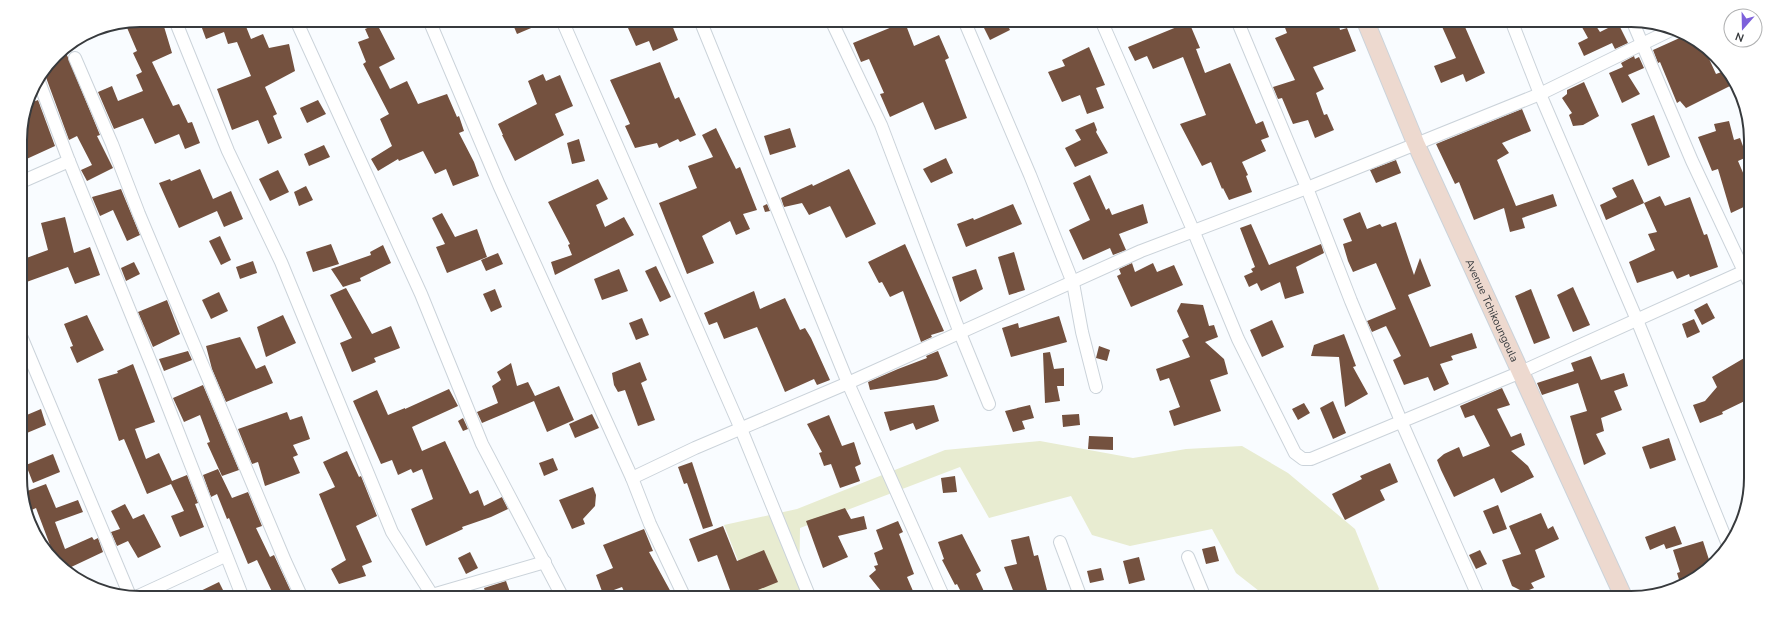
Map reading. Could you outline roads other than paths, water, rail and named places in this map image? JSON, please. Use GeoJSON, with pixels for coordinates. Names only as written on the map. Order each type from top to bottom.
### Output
{"type":"FeatureCollection","features":[{"type":"Feature","properties":{"kind":"street"},"geometry":{"type":"LineString","coordinates":[[179,27],[228,151],[281,262],[392,532],[429,591]]}},
{"type":"Feature","properties":{"kind":"street"},"geometry":{"type":"LineString","coordinates":[[299,27],[421,294],[482,444],[560,591]]}},
{"type":"Feature","properties":{"kind":"street"},"geometry":{"type":"LineString","coordinates":[[432,27],[498,186],[632,478],[650,524],[682,591]]}},
{"type":"Feature","properties":{"kind":"street"},"geometry":{"type":"LineString","coordinates":[[565,27],[741,428],[807,591]]}},
{"type":"Feature","properties":{"kind":"street"},"geometry":{"type":"LineString","coordinates":[[703,27],[848,383],[941,591]]}},
{"type":"Feature","properties":{"kind":"street"},"geometry":{"type":"LineString","coordinates":[[834,27],[881,125],[960,333],[989,404]]}},
{"type":"Feature","properties":{"kind":"street"},"geometry":{"type":"LineString","coordinates":[[967,27],[1030,176],[1073,283],[1082,332],[1096,387]]}},
{"type":"Feature","properties":{"kind":"street"},"geometry":{"type":"LineString","coordinates":[[1104,27],[1238,339],[1295,453],[1303,459],[1311,459],[1522,372],[1744,271]]}},
{"type":"Feature","properties":{"kind":"street"},"geometry":{"type":"LineString","coordinates":[[1240,27],[1307,188],[1351,301],[1401,422],[1476,591]]}},
{"type":"Feature","properties":{"kind":"street","name":"Avenue Tchikoungoula"},"geometry":{"type":"LineString","coordinates":[[1368,27],[1416,144],[1522,372],[1621,591]]}},
{"type":"Feature","properties":{"kind":"street"},"geometry":{"type":"LineString","coordinates":[[1514,27],[1540,94],[1637,320],[1726,539]]}},
{"type":"Feature","properties":{"kind":"street"},"geometry":{"type":"LineString","coordinates":[[1635,27],[1692,161],[1744,269]]}},
{"type":"Feature","properties":{"kind":"street"},"geometry":{"type":"LineString","coordinates":[[632,478],[695,448],[848,383],[1073,283],[1141,251],[1192,230],[1307,188],[1540,94],[1665,33]]}},
{"type":"Feature","properties":{"kind":"street"},"geometry":{"type":"LineString","coordinates":[[75,58],[112,144],[139,214],[299,591]]}},
{"type":"Feature","properties":{"kind":"street"},"geometry":{"type":"LineString","coordinates":[[41,87],[240,591]]}},
{"type":"Feature","properties":{"kind":"street"},"geometry":{"type":"LineString","coordinates":[[27,179],[69,161]]}},
{"type":"Feature","properties":{"kind":"street"},"geometry":{"type":"LineString","coordinates":[[27,350],[128,590]]}},
{"type":"Feature","properties":{"kind":"street"},"geometry":{"type":"LineString","coordinates":[[1060,542],[1078,591]]}},
{"type":"Feature","properties":{"kind":"street"},"geometry":{"type":"LineString","coordinates":[[149,591],[225,556]]}},
{"type":"Feature","properties":{"kind":"street"},"geometry":{"type":"LineString","coordinates":[[1188,557],[1202,591]]}},
{"type":"Feature","properties":{"kind":"street"},"geometry":{"type":"LineString","coordinates":[[452,591],[545,562]]}}]}
